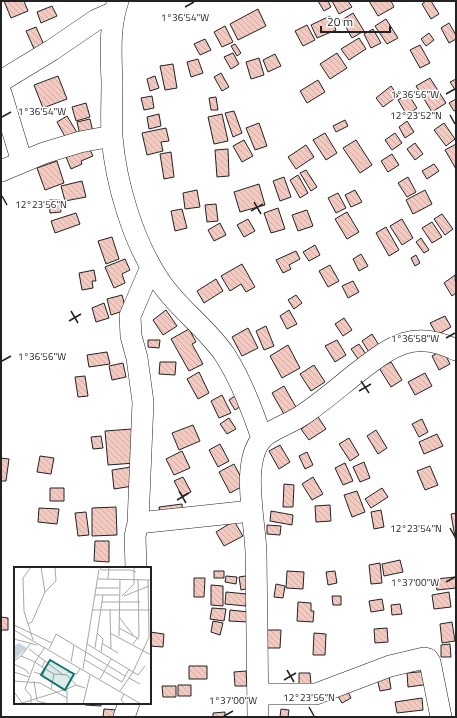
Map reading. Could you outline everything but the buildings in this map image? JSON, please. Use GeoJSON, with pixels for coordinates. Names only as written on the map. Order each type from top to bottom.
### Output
{"type":"FeatureCollection","features":[{"type":"Feature","properties":{"kind":"street"},"geometry":{"type":"LineString","coordinates":[[1,81],[52,50],[116,6]]}},
{"type":"Feature","properties":{"kind":"street"},"geometry":{"type":"LineString","coordinates":[[116,6],[111,48],[112,136],[124,202],[151,267],[171,296],[225,355],[247,398],[262,438]]}},
{"type":"Feature","properties":{"kind":"street"},"geometry":{"type":"LineString","coordinates":[[1,93],[22,162]]}},
{"type":"Feature","properties":{"kind":"street"},"geometry":{"type":"LineString","coordinates":[[1,171],[65,146],[112,136]]}},
{"type":"Feature","properties":{"kind":"street"},"geometry":{"type":"LineString","coordinates":[[136,567],[135,536],[138,523],[143,402],[137,358],[131,336],[130,316],[151,267]]}},
{"type":"Feature","properties":{"kind":"street"},"geometry":{"type":"LineString","coordinates":[[258,717],[256,551],[251,511],[252,463],[262,438],[300,417],[375,360],[405,343],[424,339],[456,350]]}},
{"type":"Feature","properties":{"kind":"street"},"geometry":{"type":"LineString","coordinates":[[138,523],[251,511]]}},
{"type":"Feature","properties":{"kind":"street"},"geometry":{"type":"LineString","coordinates":[[258,694],[316,694],[383,668],[424,658],[428,659],[430,662],[441,717]]}},
{"type":"Feature","properties":{"kind":"street"},"geometry":{"type":"LineString","coordinates":[[124,717],[129,704]]}}]}
